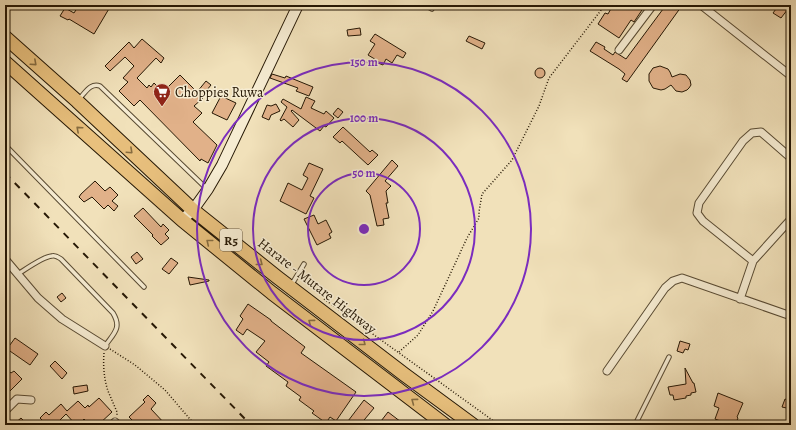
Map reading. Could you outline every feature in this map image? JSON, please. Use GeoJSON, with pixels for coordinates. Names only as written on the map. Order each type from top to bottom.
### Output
{"type":"FeatureCollection","features":[{"type":"Feature","properties":{"kind":"highway","name":"Harare - Mutare Highway"},"geometry":{"type":"LineString","coordinates":[[5,37],[77,101],[193,210],[405,375],[473,425]]}},
{"type":"Feature","properties":{"kind":"highway","name":"R5"},"geometry":{"type":"LineString","coordinates":[[5,62],[182,220],[272,293],[445,425]]}},
{"type":"Feature","properties":{"kind":"street"},"geometry":{"type":"LineString","coordinates":[[182,220],[193,210],[208,189],[222,165],[298,5]]}},
{"type":"Feature","properties":{"kind":"street"},"geometry":{"type":"LineString","coordinates":[[619,50],[653,5]]}},
{"type":"Feature","properties":{"kind":"street"},"geometry":{"type":"LineString","coordinates":[[701,5],[791,76]]}},
{"type":"Feature","properties":{"kind":"street"},"geometry":{"type":"LineString","coordinates":[[754,261],[703,221],[697,213],[699,203],[743,141],[752,133],[761,132],[791,158]]}},
{"type":"Feature","properties":{"kind":"street"},"geometry":{"type":"LineString","coordinates":[[740,299],[754,261],[791,219]]}},
{"type":"Feature","properties":{"kind":"street"},"geometry":{"type":"LineString","coordinates":[[5,259],[38,298],[62,319],[105,346]]}},
{"type":"Feature","properties":{"kind":"street"},"geometry":{"type":"LineString","coordinates":[[607,371],[665,288],[673,281],[682,278],[790,315]]}},
{"type":"Feature","properties":{"kind":"street"},"geometry":{"type":"LineString","coordinates":[[5,411],[17,399],[31,400]]}},
{"type":"Feature","properties":{"kind":"lane"},"geometry":{"type":"LineString","coordinates":[[425,5],[432,9]]}},
{"type":"Feature","properties":{"kind":"lane"},"geometry":{"type":"LineString","coordinates":[[77,101],[92,85],[100,86],[208,189]]}},
{"type":"Feature","properties":{"kind":"lane"},"geometry":{"type":"LineString","coordinates":[[5,145],[144,288]]}},
{"type":"Feature","properties":{"kind":"lane"},"geometry":{"type":"LineString","coordinates":[[18,274],[47,257],[57,256],[61,259],[113,313],[117,324],[116,330],[105,346]]}},
{"type":"Feature","properties":{"kind":"lane"},"geometry":{"type":"LineString","coordinates":[[290,286],[304,264]]}},
{"type":"Feature","properties":{"kind":"lane"},"geometry":{"type":"LineString","coordinates":[[635,425],[669,357]]}},
{"type":"Feature","properties":{"kind":"path"},"geometry":{"type":"LineString","coordinates":[[399,352],[418,335],[433,311],[467,238],[479,218],[478,212],[482,194],[512,160],[539,106],[549,78],[605,5]]}},
{"type":"Feature","properties":{"kind":"path"},"geometry":{"type":"LineString","coordinates":[[319,296],[499,425]]}},
{"type":"Feature","properties":{"kind":"path"},"geometry":{"type":"LineString","coordinates":[[115,424],[117,412],[105,379],[105,346],[135,365],[165,390],[195,425]]}},
{"type":"Feature","properties":{"kind":"building"},"geometry":{"type":"Polygon","coordinates":[[[79,5],[107,5],[110,7],[94,34],[69,19],[68,20],[60,16],[65,8],[74,13],[79,5]]]}},
{"type":"Feature","properties":{"kind":"building"},"geometry":{"type":"Polygon","coordinates":[[[613,5],[631,5],[642,10],[634,22],[631,20],[619,38],[598,24],[605,13],[608,14],[613,5]]]}},
{"type":"Feature","properties":{"kind":"building"},"geometry":{"type":"Polygon","coordinates":[[[666,5],[678,5],[681,7],[627,82],[622,79],[625,74],[590,51],[596,42],[605,47],[604,49],[613,55],[615,52],[626,59],[666,5]]]}},
{"type":"Feature","properties":{"kind":"building"},"geometry":{"type":"Polygon","coordinates":[[[770,5],[791,5],[781,18],[773,13],[776,9],[770,5]]]}},
{"type":"Feature","properties":{"kind":"building"},"geometry":{"type":"Polygon","coordinates":[[[360,28],[361,35],[348,36],[347,30],[360,28]]]}},
{"type":"Feature","properties":{"kind":"building"},"geometry":{"type":"Polygon","coordinates":[[[375,34],[406,53],[403,58],[397,55],[392,63],[386,59],[383,65],[368,55],[375,44],[370,41],[375,34]]]}},
{"type":"Feature","properties":{"kind":"building"},"geometry":{"type":"Polygon","coordinates":[[[469,36],[485,43],[482,49],[466,41],[469,36]]]}},
{"type":"Feature","properties":{"kind":"building"},"geometry":{"type":"Polygon","coordinates":[[[142,39],[164,58],[161,63],[156,58],[137,78],[147,88],[149,85],[151,87],[154,83],[163,92],[180,75],[197,92],[206,81],[211,85],[202,96],[203,98],[194,106],[202,113],[193,122],[217,145],[208,163],[201,159],[200,161],[140,100],[134,106],[119,91],[128,82],[123,78],[134,66],[125,57],[110,71],[105,66],[129,42],[134,48],[142,39]]]}},
{"type":"Feature","properties":{"kind":"building"},"geometry":{"type":"Polygon","coordinates":[[[660,66],[668,69],[672,77],[680,74],[686,75],[690,80],[691,85],[689,88],[682,92],[676,91],[671,85],[661,90],[653,88],[649,81],[649,74],[653,68],[660,66]]]}},
{"type":"Feature","properties":{"kind":"building"},"geometry":{"type":"Polygon","coordinates":[[[540,68],[545,73],[540,78],[535,73],[540,68]]]}},
{"type":"Feature","properties":{"kind":"building"},"geometry":{"type":"Polygon","coordinates":[[[272,74],[285,78],[286,76],[313,87],[309,96],[296,91],[298,88],[270,78],[272,74]]]}},
{"type":"Feature","properties":{"kind":"building"},"geometry":{"type":"Polygon","coordinates":[[[221,96],[236,103],[227,120],[212,113],[221,96]]]}},
{"type":"Feature","properties":{"kind":"building"},"geometry":{"type":"Polygon","coordinates":[[[306,97],[315,101],[311,108],[324,114],[326,111],[334,118],[320,131],[292,110],[291,111],[299,120],[293,127],[284,119],[281,121],[280,120],[287,107],[281,102],[283,99],[301,109],[306,97]]]}},
{"type":"Feature","properties":{"kind":"building"},"geometry":{"type":"Polygon","coordinates":[[[276,104],[280,111],[271,115],[269,120],[262,117],[267,105],[271,106],[276,104]]]}},
{"type":"Feature","properties":{"kind":"building"},"geometry":{"type":"Polygon","coordinates":[[[338,108],[343,112],[338,118],[333,114],[338,108]]]}},
{"type":"Feature","properties":{"kind":"building"},"geometry":{"type":"Polygon","coordinates":[[[343,127],[370,152],[372,150],[378,155],[368,165],[342,141],[340,143],[333,137],[343,127]]]}},
{"type":"Feature","properties":{"kind":"building"},"geometry":{"type":"Polygon","coordinates":[[[392,160],[398,166],[385,181],[391,186],[386,191],[388,203],[386,203],[389,218],[383,219],[384,225],[377,226],[370,195],[366,191],[392,160]]]}},
{"type":"Feature","properties":{"kind":"building"},"geometry":{"type":"Polygon","coordinates":[[[309,163],[323,169],[310,196],[314,198],[306,214],[280,201],[288,183],[302,190],[308,178],[303,175],[309,163]]]}},
{"type":"Feature","properties":{"kind":"building"},"geometry":{"type":"Polygon","coordinates":[[[95,181],[105,191],[110,187],[118,195],[112,201],[118,206],[114,211],[108,205],[104,209],[92,197],[84,202],[79,197],[95,181]]]}},
{"type":"Feature","properties":{"kind":"building"},"geometry":{"type":"Polygon","coordinates":[[[143,208],[161,227],[163,224],[169,230],[165,234],[169,238],[161,245],[134,216],[143,208]]]}},
{"type":"Feature","properties":{"kind":"building"},"geometry":{"type":"Polygon","coordinates":[[[314,215],[318,224],[326,220],[332,232],[329,234],[331,238],[317,245],[304,219],[314,215]]]}},
{"type":"Feature","properties":{"kind":"building"},"geometry":{"type":"Polygon","coordinates":[[[137,252],[143,259],[136,264],[131,257],[137,252]]]}},
{"type":"Feature","properties":{"kind":"building"},"geometry":{"type":"Polygon","coordinates":[[[171,258],[178,263],[169,274],[162,269],[171,258]]]}},
{"type":"Feature","properties":{"kind":"building"},"geometry":{"type":"Polygon","coordinates":[[[188,277],[209,280],[209,281],[190,285],[188,277]]]}},
{"type":"Feature","properties":{"kind":"building"},"geometry":{"type":"Polygon","coordinates":[[[62,293],[66,298],[61,302],[57,297],[62,293]]]}},
{"type":"Feature","properties":{"kind":"building"},"geometry":{"type":"Polygon","coordinates":[[[248,304],[305,347],[301,353],[356,392],[336,421],[330,417],[326,423],[312,413],[314,411],[299,400],[301,397],[286,386],[288,382],[266,366],[269,362],[256,352],[265,341],[247,329],[243,335],[236,330],[243,319],[240,316],[248,304]]]}},
{"type":"Feature","properties":{"kind":"building"},"geometry":{"type":"Polygon","coordinates":[[[15,338],[38,354],[30,365],[7,349],[15,338]]]}},
{"type":"Feature","properties":{"kind":"building"},"geometry":{"type":"Polygon","coordinates":[[[680,341],[690,344],[688,350],[685,349],[683,353],[677,351],[680,341]]]}},
{"type":"Feature","properties":{"kind":"building"},"geometry":{"type":"Polygon","coordinates":[[[55,361],[67,373],[62,379],[50,366],[55,361]]]}},
{"type":"Feature","properties":{"kind":"building"},"geometry":{"type":"Polygon","coordinates":[[[5,368],[11,373],[14,371],[22,379],[5,396],[5,368]]]}},
{"type":"Feature","properties":{"kind":"building"},"geometry":{"type":"Polygon","coordinates":[[[685,368],[694,383],[696,392],[686,396],[686,398],[674,400],[673,395],[670,395],[668,387],[686,384],[685,368]]]}},
{"type":"Feature","properties":{"kind":"building"},"geometry":{"type":"Polygon","coordinates":[[[87,385],[88,391],[74,394],[73,387],[87,385]]]}},
{"type":"Feature","properties":{"kind":"building"},"geometry":{"type":"Polygon","coordinates":[[[718,393],[743,403],[735,425],[715,419],[719,408],[714,406],[718,393]]]}},
{"type":"Feature","properties":{"kind":"building"},"geometry":{"type":"Polygon","coordinates":[[[148,395],[156,403],[151,409],[166,425],[137,425],[129,417],[145,402],[143,400],[148,395]]]}},
{"type":"Feature","properties":{"kind":"building"},"geometry":{"type":"Polygon","coordinates":[[[99,398],[112,412],[98,425],[90,425],[84,419],[76,425],[66,414],[55,425],[47,425],[40,418],[46,412],[49,415],[61,404],[67,411],[78,401],[85,408],[88,405],[89,407],[99,398]]]}},
{"type":"Feature","properties":{"kind":"building"},"geometry":{"type":"Polygon","coordinates":[[[785,399],[791,401],[791,409],[782,407],[785,399]]]}},
{"type":"Feature","properties":{"kind":"building"},"geometry":{"type":"Polygon","coordinates":[[[364,400],[374,408],[360,425],[345,425],[364,400]]]}},
{"type":"Feature","properties":{"kind":"building"},"geometry":{"type":"Polygon","coordinates":[[[388,412],[405,425],[378,425],[388,412]]]}},
{"type":"Feature","properties":{"kind":"building"},"geometry":{"type":"Polygon","coordinates":[[[21,418],[28,425],[13,425],[21,418]]]}},
{"type":"Feature","properties":{"kind":"railway"},"geometry":{"type":"LineString","coordinates":[[5,173],[251,425]]}},
{"type":"Feature","properties":{"kind":"place","name":"Choppies Ruwa"},"geometry":{"type":"Point","coordinates":[162,107]}}]}
